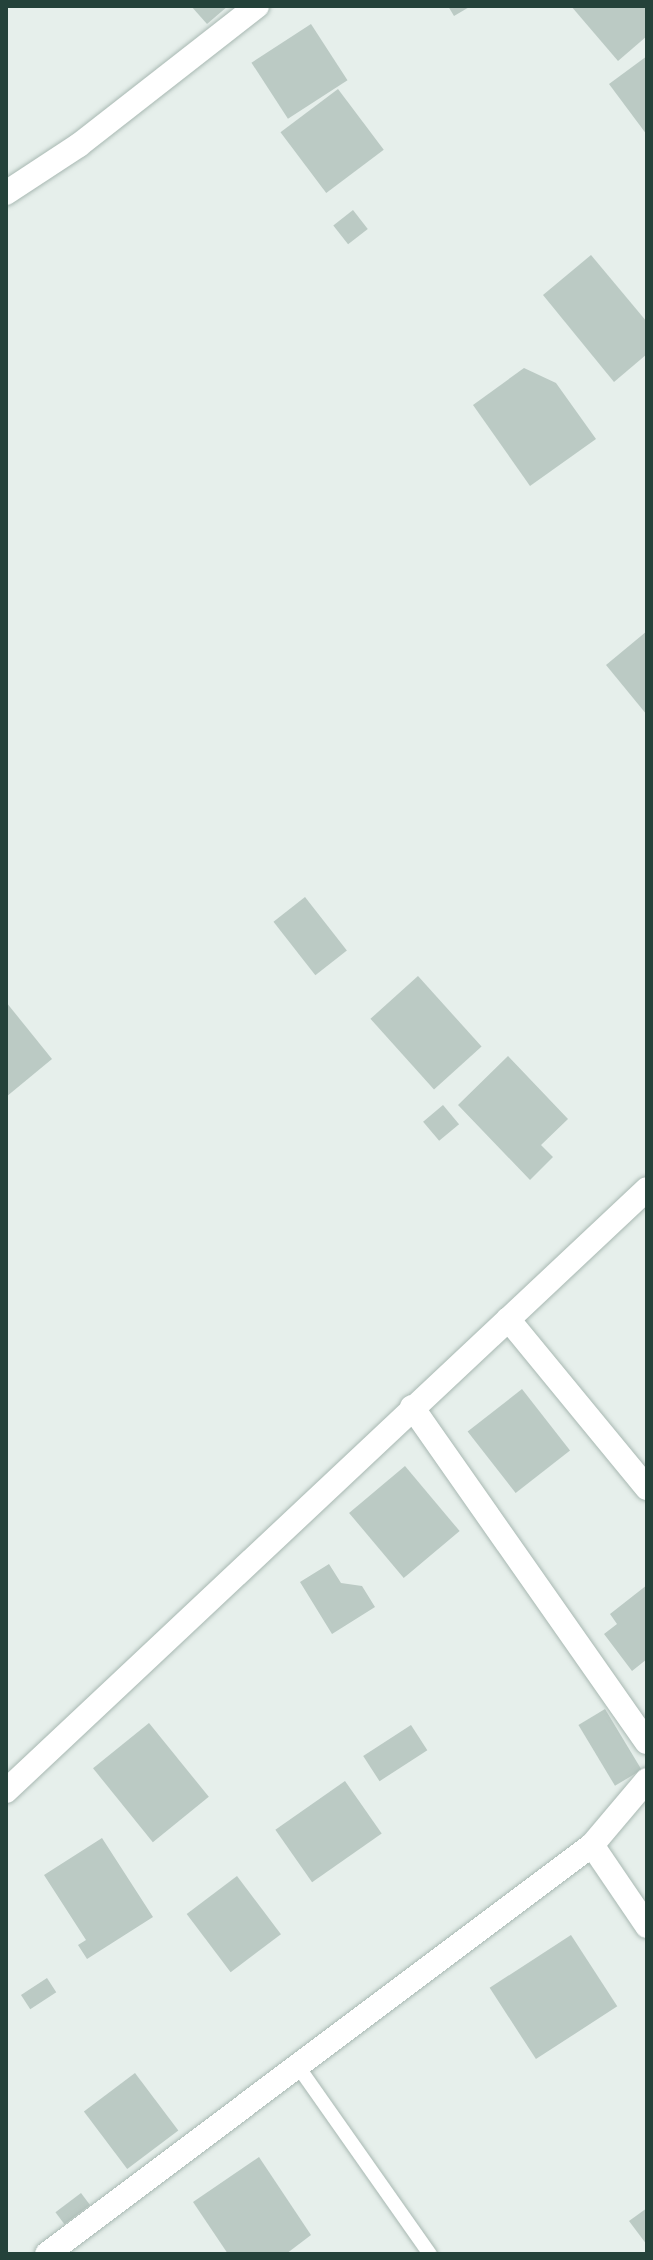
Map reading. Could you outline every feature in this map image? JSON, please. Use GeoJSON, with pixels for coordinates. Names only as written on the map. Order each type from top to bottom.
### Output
{"type":"FeatureCollection","features":[{"type":"Feature","properties":{"kind":"street"},"geometry":{"type":"LineString","coordinates":[[6,193],[79,145],[257,6]]}},
{"type":"Feature","properties":{"kind":"street"},"geometry":{"type":"LineString","coordinates":[[6,1791],[191,1623],[412,1407],[647,1189]]}},
{"type":"Feature","properties":{"kind":"street"},"geometry":{"type":"LineString","coordinates":[[508,1319],[647,1488]]}},
{"type":"Feature","properties":{"kind":"street"},"geometry":{"type":"LineString","coordinates":[[412,1407],[647,1742]]}},
{"type":"Feature","properties":{"kind":"street"},"geometry":{"type":"LineString","coordinates":[[47,2254],[592,1845],[647,1780]]}},
{"type":"Feature","properties":{"kind":"street"},"geometry":{"type":"LineString","coordinates":[[592,1845],[647,1926]]}},
{"type":"Feature","properties":{"kind":"lane"},"geometry":{"type":"LineString","coordinates":[[297,2065],[430,2254]]}},
{"type":"Feature","properties":{"kind":"building"},"geometry":{"type":"Polygon","coordinates":[[[191,6],[228,6],[207,24],[191,6]]]}},
{"type":"Feature","properties":{"kind":"building"},"geometry":{"type":"Polygon","coordinates":[[[448,6],[471,6],[454,16],[448,6]]]}},
{"type":"Feature","properties":{"kind":"building"},"geometry":{"type":"Polygon","coordinates":[[[571,6],[647,6],[647,36],[618,61],[571,6]]]}},
{"type":"Feature","properties":{"kind":"building"},"geometry":{"type":"Polygon","coordinates":[[[311,24],[347,80],[288,119],[251,63],[311,24]]]}},
{"type":"Feature","properties":{"kind":"building"},"geometry":{"type":"Polygon","coordinates":[[[647,56],[647,135],[609,84],[647,56]]]}},
{"type":"Feature","properties":{"kind":"building"},"geometry":{"type":"Polygon","coordinates":[[[338,89],[384,150],[326,193],[280,132],[338,89]]]}},
{"type":"Feature","properties":{"kind":"building"},"geometry":{"type":"Polygon","coordinates":[[[353,210],[368,229],[348,244],[333,225],[353,210]]]}},
{"type":"Feature","properties":{"kind":"building"},"geometry":{"type":"Polygon","coordinates":[[[591,255],[647,322],[647,354],[614,382],[543,295],[591,255]]]}},
{"type":"Feature","properties":{"kind":"building"},"geometry":{"type":"Polygon","coordinates":[[[524,368],[556,383],[596,439],[530,486],[473,405],[524,368]]]}},
{"type":"Feature","properties":{"kind":"building"},"geometry":{"type":"Polygon","coordinates":[[[647,631],[647,715],[606,665],[647,631]]]}},
{"type":"Feature","properties":{"kind":"building"},"geometry":{"type":"Polygon","coordinates":[[[305,897],[347,951],[315,975],[273,922],[305,897]]]}},
{"type":"Feature","properties":{"kind":"building"},"geometry":{"type":"Polygon","coordinates":[[[418,976],[482,1047],[434,1089],[370,1019],[418,976]]]}},
{"type":"Feature","properties":{"kind":"building"},"geometry":{"type":"Polygon","coordinates":[[[6,1002],[52,1059],[6,1097],[6,1002]]]}},
{"type":"Feature","properties":{"kind":"building"},"geometry":{"type":"Polygon","coordinates":[[[508,1056],[568,1119],[541,1145],[553,1157],[530,1180],[458,1105],[508,1056]]]}},
{"type":"Feature","properties":{"kind":"building"},"geometry":{"type":"Polygon","coordinates":[[[443,1105],[459,1124],[439,1141],[423,1122],[443,1105]]]}},
{"type":"Feature","properties":{"kind":"building"},"geometry":{"type":"Polygon","coordinates":[[[522,1389],[570,1450],[516,1493],[468,1431],[522,1389]]]}},
{"type":"Feature","properties":{"kind":"building"},"geometry":{"type":"Polygon","coordinates":[[[405,1466],[460,1531],[404,1578],[349,1513],[405,1466]]]}},
{"type":"Feature","properties":{"kind":"building"},"geometry":{"type":"Polygon","coordinates":[[[329,1564],[341,1583],[362,1586],[375,1607],[332,1634],[300,1582],[329,1564]]]}},
{"type":"Feature","properties":{"kind":"building"},"geometry":{"type":"Polygon","coordinates":[[[647,1585],[647,1659],[632,1671],[604,1634],[617,1624],[610,1614],[647,1585]]]}},
{"type":"Feature","properties":{"kind":"building"},"geometry":{"type":"Polygon","coordinates":[[[605,1709],[642,1770],[615,1786],[578,1725],[605,1709]]]}},
{"type":"Feature","properties":{"kind":"building"},"geometry":{"type":"Polygon","coordinates":[[[149,1723],[209,1797],[153,1842],[93,1768],[149,1723]]]}},
{"type":"Feature","properties":{"kind":"building"},"geometry":{"type":"Polygon","coordinates":[[[411,1725],[427,1750],[380,1781],[363,1756],[411,1725]]]}},
{"type":"Feature","properties":{"kind":"building"},"geometry":{"type":"Polygon","coordinates":[[[345,1781],[382,1833],[312,1882],[275,1830],[345,1781]]]}},
{"type":"Feature","properties":{"kind":"building"},"geometry":{"type":"Polygon","coordinates":[[[102,1838],[153,1917],[87,1959],[78,1945],[86,1940],[44,1875],[102,1838]]]}},
{"type":"Feature","properties":{"kind":"building"},"geometry":{"type":"Polygon","coordinates":[[[237,1876],[281,1934],[231,1972],[187,1914],[237,1876]]]}},
{"type":"Feature","properties":{"kind":"building"},"geometry":{"type":"Polygon","coordinates":[[[571,1935],[617,2006],[536,2059],[490,1988],[571,1935]]]}},
{"type":"Feature","properties":{"kind":"building"},"geometry":{"type":"Polygon","coordinates":[[[47,1978],[56,1992],[30,2009],[21,1995],[47,1978]]]}},
{"type":"Feature","properties":{"kind":"building"},"geometry":{"type":"Polygon","coordinates":[[[135,2073],[178,2131],[127,2169],[84,2112],[135,2073]]]}},
{"type":"Feature","properties":{"kind":"building"},"geometry":{"type":"Polygon","coordinates":[[[259,2157],[311,2235],[286,2254],[228,2254],[193,2202],[259,2157]]]}},
{"type":"Feature","properties":{"kind":"building"},"geometry":{"type":"Polygon","coordinates":[[[81,2193],[90,2205],[64,2224],[55,2212],[81,2193]]]}},
{"type":"Feature","properties":{"kind":"building"},"geometry":{"type":"Polygon","coordinates":[[[647,2208],[647,2245],[629,2221],[647,2208]]]}}]}
